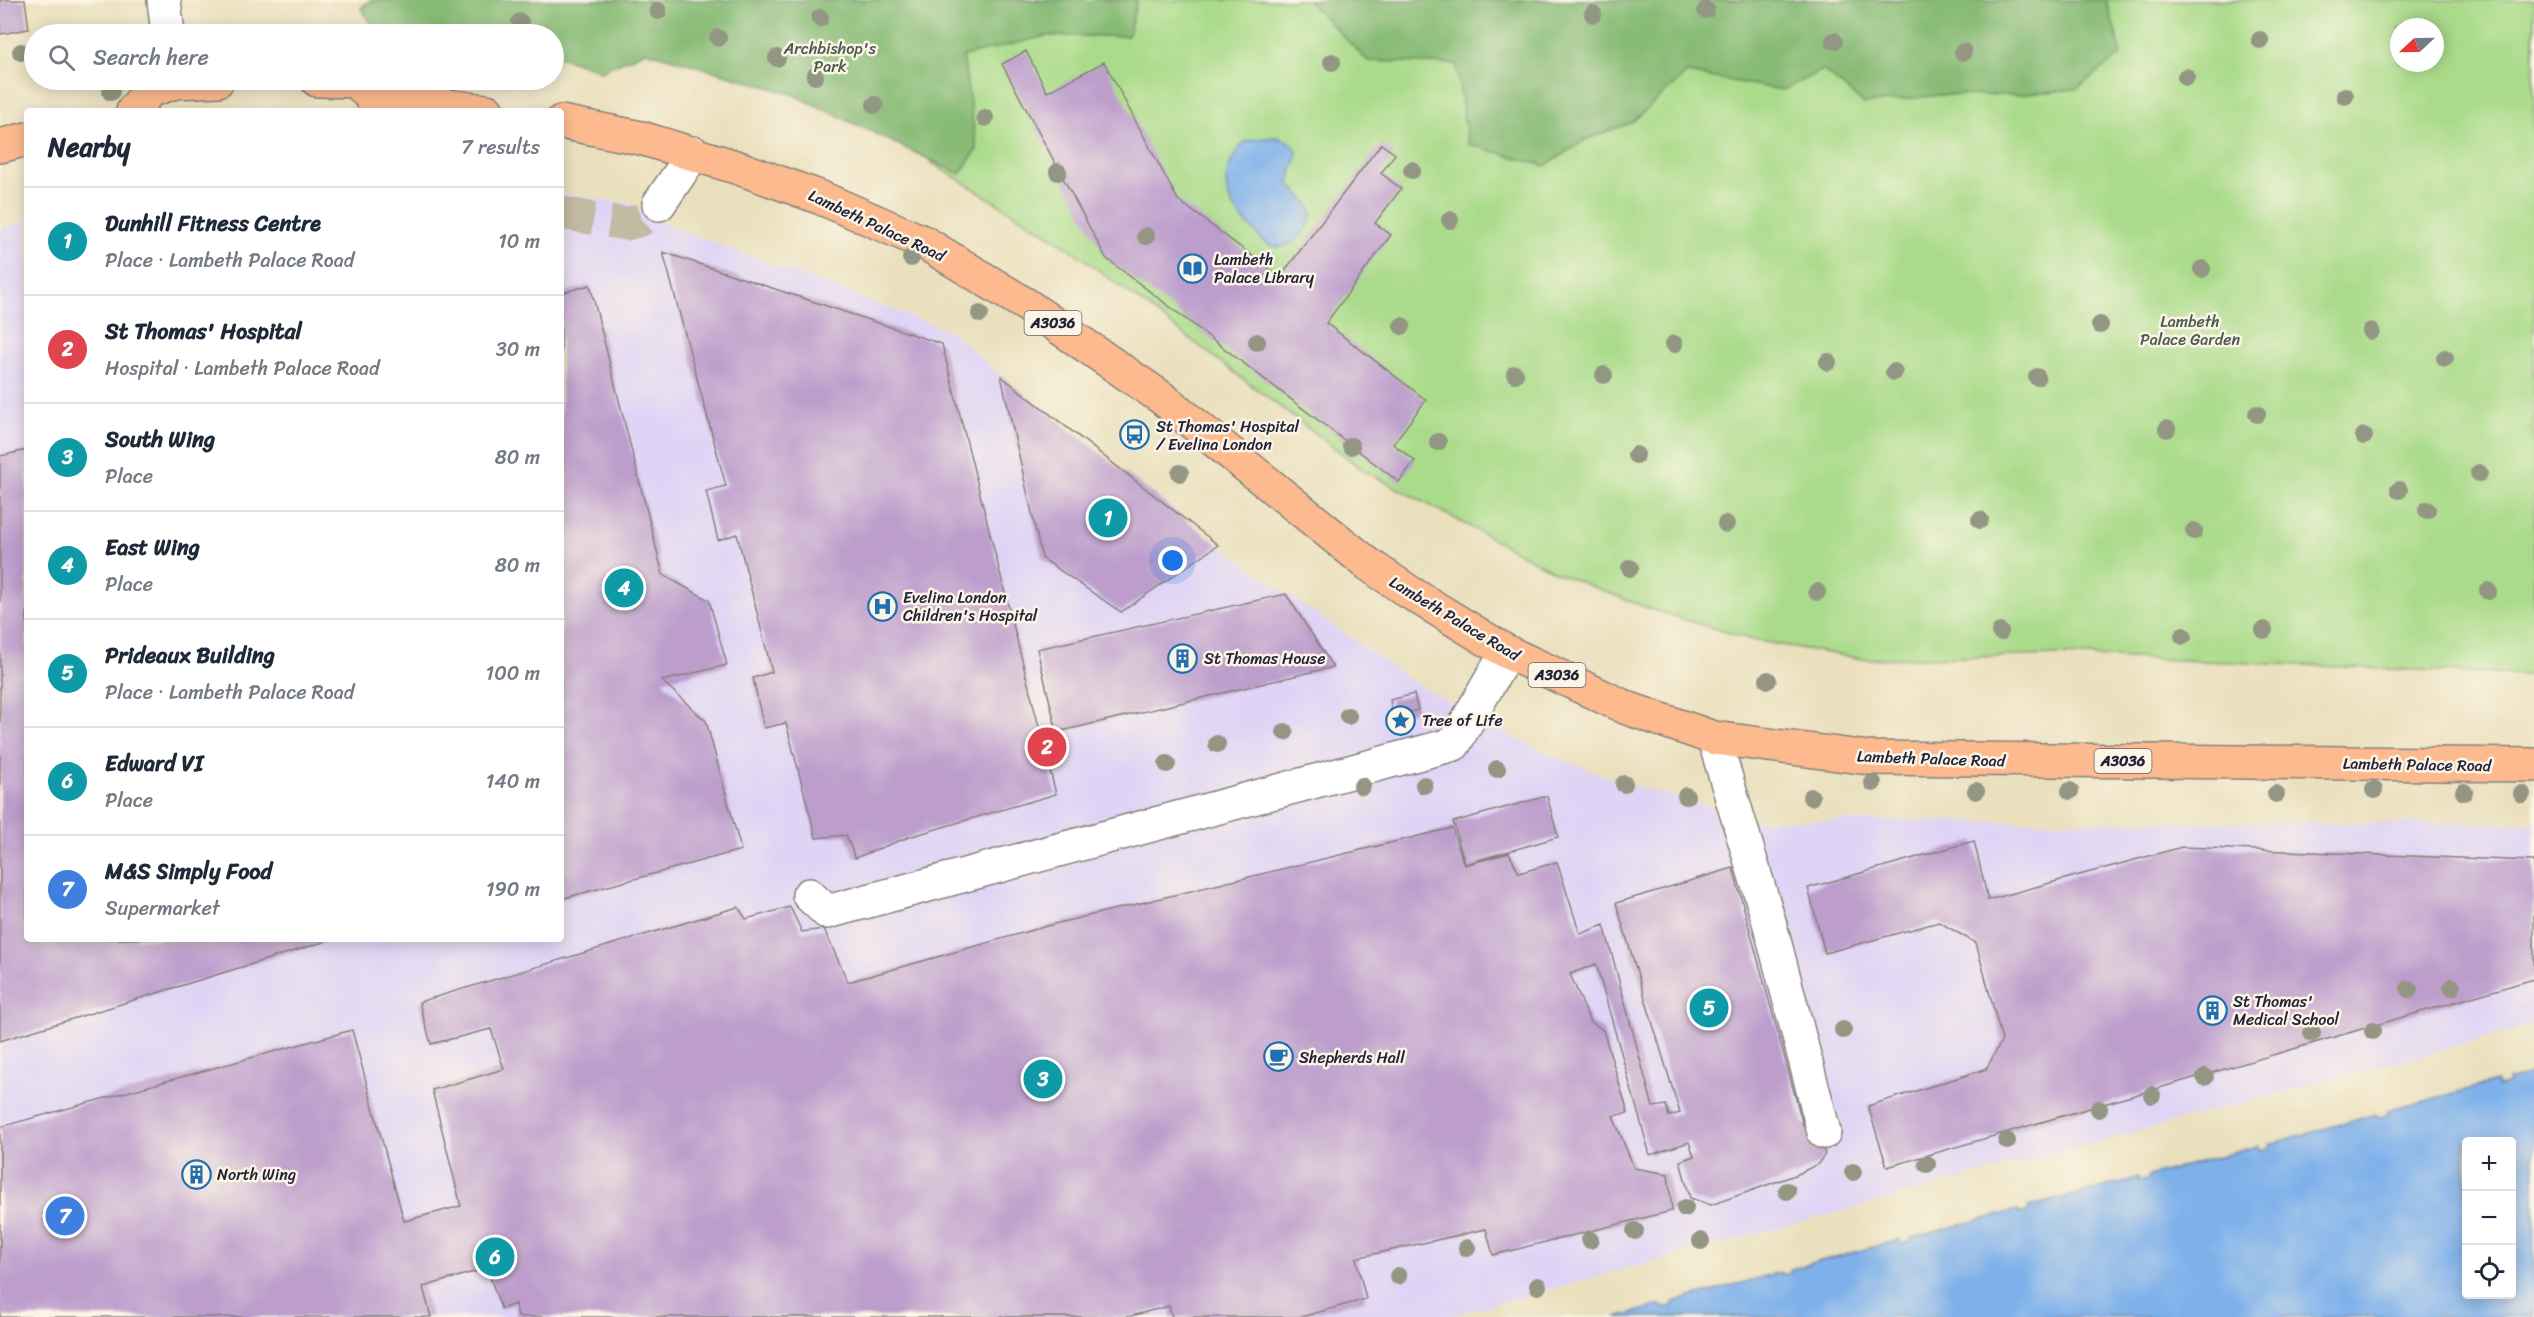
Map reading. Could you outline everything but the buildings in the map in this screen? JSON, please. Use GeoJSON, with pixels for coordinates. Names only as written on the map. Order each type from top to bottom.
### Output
{"type":"FeatureCollection","features":[{"type":"Feature","properties":{"kind":"main road"},"geometry":{"type":"LineString","coordinates":[[135,108],[152,90]]}},
{"type":"Feature","properties":{"kind":"main road"},"geometry":{"type":"LineString","coordinates":[[363,90],[378,108]]}},
{"type":"Feature","properties":{"kind":"main road"},"geometry":{"type":"LineString","coordinates":[[394,108],[438,105],[463,108]]}},
{"type":"Feature","properties":{"kind":"main road","name":"Lambeth Palace Road"},"geometry":{"type":"LineString","coordinates":[[564,122],[603,129],[694,153],[819,197],[925,243],[1025,304],[1162,398],[1368,564],[1507,652],[1627,708],[1714,738],[1869,758],[2534,765]]}},
{"type":"Feature","properties":{"kind":"main road"},"geometry":{"type":"LineString","coordinates":[[0,146],[24,140]]}},
{"type":"Feature","properties":{"kind":"street"},"geometry":{"type":"LineString","coordinates":[[164,0],[167,24]]}},
{"type":"Feature","properties":{"kind":"street"},"geometry":{"type":"LineString","coordinates":[[659,204],[694,153]]}},
{"type":"Feature","properties":{"kind":"street"},"geometry":{"type":"LineString","coordinates":[[809,895],[827,912],[1454,744],[1507,652]]}},
{"type":"Feature","properties":{"kind":"street"},"geometry":{"type":"LineString","coordinates":[[1714,738],[1770,925],[1824,1132]]}},
{"type":"Feature","properties":{"kind":"shaded area"},"geometry":{"type":"Polygon","coordinates":[[[564,194],[632,204],[664,224],[952,332],[1001,376],[1218,545],[1413,682],[1513,737],[1554,756],[1618,781],[1713,808],[1717,820],[2534,824],[2534,1025],[1447,1317],[0,1317],[0,229],[24,221],[24,942],[564,942],[564,194]]]}},
{"type":"Feature","properties":{"kind":"green space","name":"Archbishop's Park"},"geometry":{"type":"Polygon","coordinates":[[[370,0],[1137,0],[1128,36],[1046,36],[963,56],[977,149],[960,174],[792,94],[646,51],[601,71],[564,58],[564,24],[371,24],[361,8],[370,0]]]}},
{"type":"Feature","properties":{"kind":"green space","name":"Lambeth Palace Garden"},"geometry":{"type":"Polygon","coordinates":[[[885,0],[2534,0],[2534,675],[2061,655],[1863,659],[1753,640],[1650,609],[1557,573],[1365,471],[1068,247],[932,163],[885,0]]]}},
{"type":"Feature","properties":{"kind":"green space"},"geometry":{"type":"Polygon","coordinates":[[[1307,0],[2106,0],[2122,54],[2076,89],[2018,95],[1940,95],[1864,104],[1823,70],[1783,90],[1687,73],[1632,122],[1585,140],[1545,166],[1468,144],[1456,64],[1368,61],[1307,0]]]}},
{"type":"Feature","properties":{"kind":"water"},"geometry":{"type":"Polygon","coordinates":[[[1276,137],[1287,141],[1297,151],[1289,184],[1309,204],[1312,214],[1303,234],[1285,246],[1277,247],[1263,241],[1238,214],[1226,188],[1228,169],[1239,148],[1254,139],[1276,137]]]}},
{"type":"Feature","properties":{"kind":"water"},"geometry":{"type":"Polygon","coordinates":[[[2534,1073],[2534,1317],[1616,1317],[1661,1305],[1663,1308],[1673,1306],[1673,1302],[1780,1272],[1782,1275],[1791,1273],[1790,1269],[1900,1240],[1902,1244],[1911,1241],[1910,1238],[2018,1210],[2020,1214],[2029,1211],[2028,1207],[2138,1178],[2139,1182],[2149,1179],[2148,1176],[2258,1146],[2260,1150],[2270,1147],[2269,1144],[2376,1114],[2378,1117],[2388,1115],[2387,1111],[2496,1082],[2498,1087],[2508,1084],[2507,1080],[2534,1073]]]}},
{"type":"Feature","properties":{"kind":"tunnel"},"geometry":{"type":"LineString","coordinates":[[564,214],[626,224],[641,220],[659,204]]}},
{"type":"Feature","properties":{"kind":"place","name":"Lambeth Palace Library"},"geometry":{"type":"Point","coordinates":[1193,268]}},
{"type":"Feature","properties":{"kind":"place","name":"St Thomas' Hospital / Evelina London"},"geometry":{"type":"Point","coordinates":[1135,435]}},
{"type":"Feature","properties":{"kind":"place","name":"Dunhill Fitness Centre"},"geometry":{"type":"Point","coordinates":[1108,518]}},
{"type":"Feature","properties":{"kind":"place","name":"East Wing"},"geometry":{"type":"Point","coordinates":[624,588]}},
{"type":"Feature","properties":{"kind":"place","name":"Evelina London Children's Hospital"},"geometry":{"type":"Point","coordinates":[882,606]}},
{"type":"Feature","properties":{"kind":"place","name":"St Thomas House"},"geometry":{"type":"Point","coordinates":[1183,658]}},
{"type":"Feature","properties":{"kind":"place","name":"Tree of Life"},"geometry":{"type":"Point","coordinates":[1401,720]}},
{"type":"Feature","properties":{"kind":"place","name":"St Thomas' Hospital"},"geometry":{"type":"Point","coordinates":[1047,747]}},
{"type":"Feature","properties":{"kind":"place","name":"Prideaux Building"},"geometry":{"type":"Point","coordinates":[1709,1008]}},
{"type":"Feature","properties":{"kind":"place","name":"St Thomas' Medical School"},"geometry":{"type":"Point","coordinates":[2212,1010]}},
{"type":"Feature","properties":{"kind":"place","name":"Shepherds Hall"},"geometry":{"type":"Point","coordinates":[1278,1057]}},
{"type":"Feature","properties":{"kind":"place","name":"South Wing"},"geometry":{"type":"Point","coordinates":[1043,1079]}},
{"type":"Feature","properties":{"kind":"place","name":"North Wing"},"geometry":{"type":"Point","coordinates":[196,1174]}},
{"type":"Feature","properties":{"kind":"place","name":"M&S Simply Food"},"geometry":{"type":"Point","coordinates":[65,1216]}},
{"type":"Feature","properties":{"kind":"place","name":"Edward VI"},"geometry":{"type":"Point","coordinates":[495,1257]}}]}
